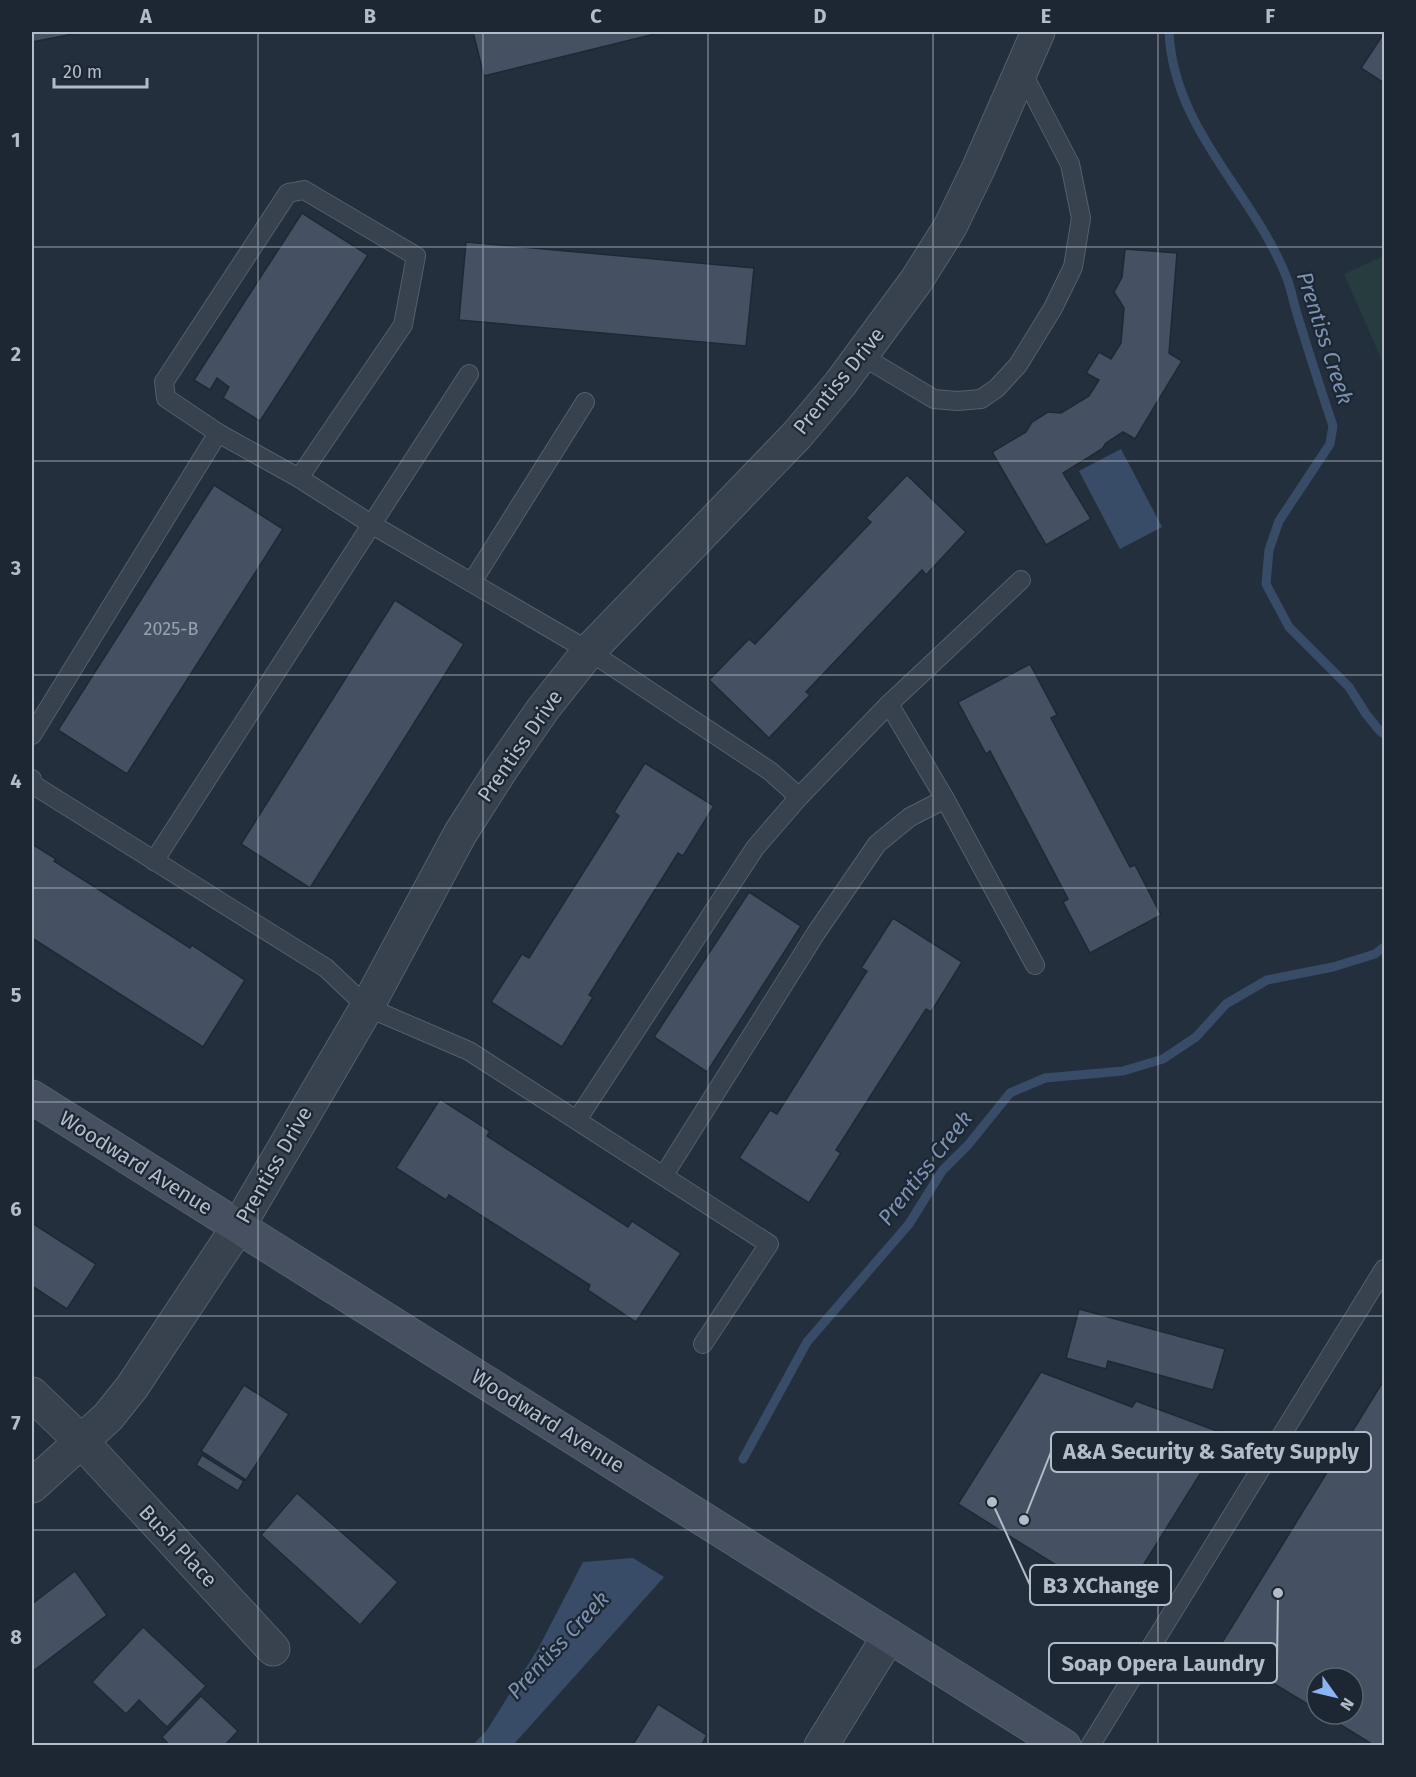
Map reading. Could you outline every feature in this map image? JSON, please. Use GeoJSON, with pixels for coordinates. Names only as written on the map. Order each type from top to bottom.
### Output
{"type":"FeatureCollection","features":[{"type":"Feature","properties":{"kind":"main road","name":"Woodward Avenue"},"geometry":{"type":"LineString","coordinates":[[32,1097],[1064,1746]]}},
{"type":"Feature","properties":{"kind":"street","name":"Prentiss Drive"},"geometry":{"type":"LineString","coordinates":[[32,1486],[108,1417],[132,1387],[238,1227],[367,1007],[460,834],[543,709],[590,651],[797,435],[862,356],[916,281],[950,227],[1038,32]]}},
{"type":"Feature","properties":{"kind":"street","name":"Bush Place"},"geometry":{"type":"LineString","coordinates":[[32,1394],[82,1442],[273,1649]]}},
{"type":"Feature","properties":{"kind":"street"},"geometry":{"type":"LineString","coordinates":[[821,1746],[889,1636]]}},
{"type":"Feature","properties":{"kind":"lane"},"geometry":{"type":"LineString","coordinates":[[862,356],[934,399],[957,401],[981,399],[997,388],[1018,365],[1053,308],[1073,267],[1081,218],[1070,164],[1021,70]]}},
{"type":"Feature","properties":{"kind":"lane"},"geometry":{"type":"LineString","coordinates":[[299,478],[403,325],[416,256],[304,190],[288,193],[164,382],[166,398],[218,433],[299,478],[371,524],[590,651],[770,771],[799,797]]}},
{"type":"Feature","properties":{"kind":"lane"},"geometry":{"type":"LineString","coordinates":[[154,861],[469,374]]}},
{"type":"Feature","properties":{"kind":"lane"},"geometry":{"type":"LineString","coordinates":[[472,582],[585,402]]}},
{"type":"Feature","properties":{"kind":"lane"},"geometry":{"type":"LineString","coordinates":[[32,735],[218,433]]}},
{"type":"Feature","properties":{"kind":"lane"},"geometry":{"type":"LineString","coordinates":[[577,1120],[755,848],[799,797],[889,704],[1021,580]]}},
{"type":"Feature","properties":{"kind":"lane"},"geometry":{"type":"LineString","coordinates":[[889,704],[945,799],[1035,965]]}},
{"type":"Feature","properties":{"kind":"lane"},"geometry":{"type":"LineString","coordinates":[[32,779],[32,784],[326,968],[367,1007],[469,1051],[769,1244],[703,1344]]}},
{"type":"Feature","properties":{"kind":"lane"},"geometry":{"type":"LineString","coordinates":[[664,1175],[816,933],[877,844],[910,817],[945,799]]}},
{"type":"Feature","properties":{"kind":"lane"},"geometry":{"type":"LineString","coordinates":[[1090,1746],[1384,1269]]}},
{"type":"Feature","properties":{"kind":"green space"},"geometry":{"type":"Polygon","coordinates":[[[1384,256],[1384,365],[1344,274],[1384,256]]]}},
{"type":"Feature","properties":{"kind":"water"},"geometry":{"type":"Polygon","coordinates":[[[1121,449],[1162,527],[1120,549],[1079,471],[1121,449]]]}},
{"type":"Feature","properties":{"kind":"water"},"geometry":{"type":"Polygon","coordinates":[[[633,1558],[664,1577],[513,1745],[473,1745],[487,1730],[539,1647],[583,1562],[633,1558]]]}},
{"type":"Feature","properties":{"kind":"building"},"geometry":{"type":"Polygon","coordinates":[[[32,32],[72,32],[73,34],[32,42],[32,32]]]}},
{"type":"Feature","properties":{"kind":"building"},"geometry":{"type":"Polygon","coordinates":[[[473,32],[663,32],[484,76],[473,32]]]}},
{"type":"Feature","properties":{"kind":"building"},"geometry":{"type":"Polygon","coordinates":[[[1384,33],[1384,83],[1361,68],[1384,33]]]}},
{"type":"Feature","properties":{"kind":"building"},"geometry":{"type":"Polygon","coordinates":[[[302,213],[368,255],[260,421],[223,398],[229,387],[217,378],[210,390],[194,380],[302,213]]]}},
{"type":"Feature","properties":{"kind":"building"},"geometry":{"type":"Polygon","coordinates":[[[466,242],[754,268],[746,346],[459,320],[466,242]]]}},
{"type":"Feature","properties":{"kind":"building"},"geometry":{"type":"Polygon","coordinates":[[[1125,249],[1177,253],[1169,353],[1182,361],[1135,439],[1123,432],[1106,443],[1102,449],[1063,473],[1091,519],[1046,545],[992,452],[1026,432],[1032,422],[1048,412],[1061,413],[1089,396],[1099,380],[1086,373],[1099,352],[1111,359],[1121,343],[1124,308],[1114,292],[1122,277],[1125,249]]]}},
{"type":"Feature","properties":{"kind":"building"},"geometry":{"type":"Polygon","coordinates":[[[907,475],[966,532],[926,575],[922,570],[806,692],[810,695],[769,738],[709,680],[749,639],[755,644],[871,522],[866,518],[907,475]]]}},
{"type":"Feature","properties":{"kind":"building"},"geometry":{"type":"Polygon","coordinates":[[[214,485],[283,529],[127,774],[58,730],[214,485]]]}},
{"type":"Feature","properties":{"kind":"building"},"geometry":{"type":"Polygon","coordinates":[[[395,600],[464,644],[310,888],[241,844],[395,600]]]}},
{"type":"Feature","properties":{"kind":"building"},"geometry":{"type":"Polygon","coordinates":[[[1030,664],[1057,715],[1051,718],[1130,867],[1135,865],[1161,915],[1090,953],[1063,902],[1068,899],[990,751],[986,754],[958,702],[1030,664]]]}},
{"type":"Feature","properties":{"kind":"building"},"geometry":{"type":"Polygon","coordinates":[[[645,763],[714,806],[683,856],[678,853],[589,995],[593,997],[562,1047],[491,1002],[522,954],[529,958],[619,816],[614,812],[645,763]]]}},
{"type":"Feature","properties":{"kind":"building"},"geometry":{"type":"Polygon","coordinates":[[[32,844],[56,859],[54,861],[190,948],[192,945],[245,980],[203,1047],[32,938],[32,844]]]}},
{"type":"Feature","properties":{"kind":"building"},"geometry":{"type":"Polygon","coordinates":[[[749,892],[801,926],[707,1072],[654,1037],[749,892]]]}},
{"type":"Feature","properties":{"kind":"building"},"geometry":{"type":"Polygon","coordinates":[[[893,918],[962,962],[931,1012],[926,1009],[836,1150],[841,1153],[809,1203],[739,1158],[770,1110],[777,1114],[867,971],[861,968],[893,918]]]}},
{"type":"Feature","properties":{"kind":"building"},"geometry":{"type":"Polygon","coordinates":[[[440,1099],[490,1131],[487,1136],[628,1227],[632,1221],[681,1253],[636,1322],[588,1290],[590,1285],[449,1195],[446,1200],[396,1168],[440,1099]]]}},
{"type":"Feature","properties":{"kind":"building"},"geometry":{"type":"Polygon","coordinates":[[[32,1223],[96,1264],[67,1309],[32,1286],[32,1223]]]}},
{"type":"Feature","properties":{"kind":"building"},"geometry":{"type":"Polygon","coordinates":[[[1079,1309],[1225,1349],[1213,1390],[1108,1361],[1106,1369],[1066,1358],[1079,1309]]]}},
{"type":"Feature","properties":{"kind":"building"},"geometry":{"type":"Polygon","coordinates":[[[1041,1372],[1132,1407],[1136,1401],[1225,1434],[1119,1604],[958,1504],[1041,1372]]]}},
{"type":"Feature","properties":{"kind":"building"},"geometry":{"type":"Polygon","coordinates":[[[1384,1380],[1384,1746],[1375,1746],[1342,1726],[1365,1726],[1365,1666],[1305,1666],[1305,1703],[1218,1649],[1384,1380]]]}},
{"type":"Feature","properties":{"kind":"building"},"geometry":{"type":"Polygon","coordinates":[[[244,1385],[289,1414],[246,1480],[201,1451],[244,1385]]]}},
{"type":"Feature","properties":{"kind":"building"},"geometry":{"type":"Polygon","coordinates":[[[202,1455],[244,1481],[238,1491],[196,1465],[202,1455]]]}},
{"type":"Feature","properties":{"kind":"building"},"geometry":{"type":"Polygon","coordinates":[[[297,1493],[398,1582],[360,1625],[261,1535],[297,1493]]]}},
{"type":"Feature","properties":{"kind":"building"},"geometry":{"type":"Polygon","coordinates":[[[75,1571],[107,1615],[32,1672],[32,1604],[75,1571]]]}},
{"type":"Feature","properties":{"kind":"building"},"geometry":{"type":"Polygon","coordinates":[[[143,1627],[206,1686],[167,1727],[139,1700],[126,1714],[92,1682],[143,1627]]]}},
{"type":"Feature","properties":{"kind":"building"},"geometry":{"type":"Polygon","coordinates":[[[201,1696],[238,1731],[224,1746],[170,1746],[162,1737],[201,1696]]]}},
{"type":"Feature","properties":{"kind":"building"},"geometry":{"type":"Polygon","coordinates":[[[658,1704],[707,1735],[701,1746],[632,1746],[658,1704]]]}},
{"type":"Feature","properties":{"kind":"waterway","name":"Prentiss Creek"},"geometry":{"type":"LineString","coordinates":[[1169,32],[1174,68],[1185,101],[1200,132],[1274,249],[1288,281],[1333,426],[1330,444],[1279,521],[1269,550],[1266,584],[1289,627],[1349,687],[1366,714],[1384,734]]}},
{"type":"Feature","properties":{"kind":"waterway","name":"Prentiss Creek"},"geometry":{"type":"LineString","coordinates":[[743,1459],[807,1342],[909,1224],[942,1171],[968,1145],[1010,1093],[1045,1078],[1123,1071],[1163,1059],[1196,1037],[1226,1004],[1267,980],[1333,967],[1375,954],[1384,947]]}},
{"type":"Feature","properties":{"kind":"place","name":"B3 XChange"},"geometry":{"type":"Point","coordinates":[992,1502]}},
{"type":"Feature","properties":{"kind":"place","name":"A&A Security & Safety Supply"},"geometry":{"type":"Point","coordinates":[1024,1520]}},
{"type":"Feature","properties":{"kind":"place","name":"Soap Opera Laundry"},"geometry":{"type":"Point","coordinates":[1278,1593]}}]}
